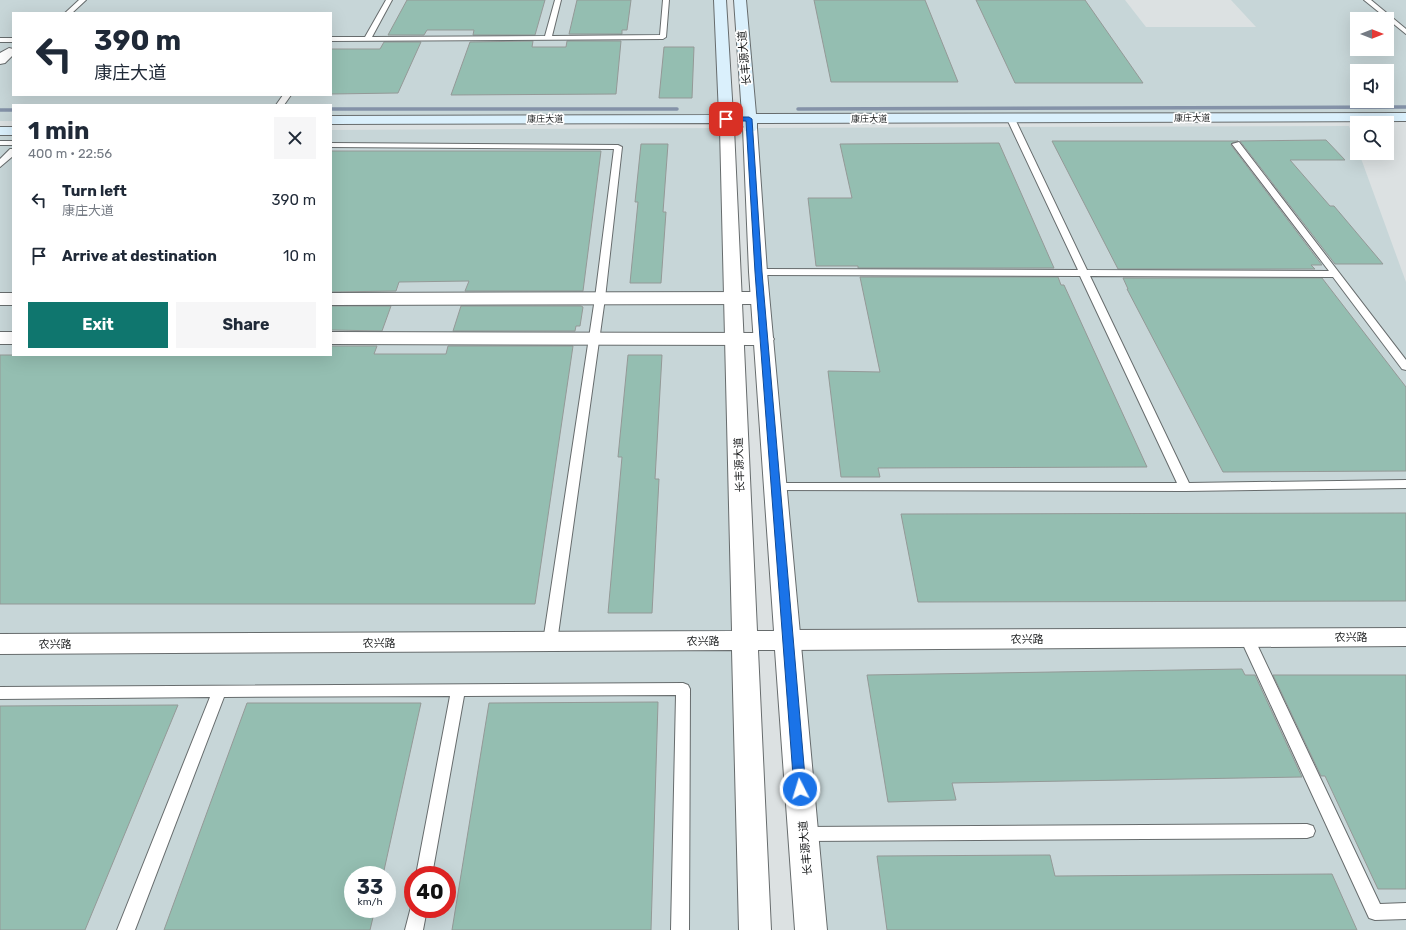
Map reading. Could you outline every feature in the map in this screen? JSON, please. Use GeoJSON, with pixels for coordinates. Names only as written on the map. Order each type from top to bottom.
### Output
{"type":"FeatureCollection","features":[{"type":"Feature","properties":{"kind":"main road","name":"长丰源大道"},"geometry":{"type":"LineString","coordinates":[[720,0],[727,124]]}},
{"type":"Feature","properties":{"kind":"main road","name":"长丰源大道"},"geometry":{"type":"LineString","coordinates":[[740,0],[750,123]]}},
{"type":"Feature","properties":{"kind":"main road","name":"康庄大道"},"geometry":{"type":"LineString","coordinates":[[1012,123],[1406,117]]}},
{"type":"Feature","properties":{"kind":"main road","name":"康庄大道"},"geometry":{"type":"LineString","coordinates":[[332,120],[727,124]]}},
{"type":"Feature","properties":{"kind":"main road"},"geometry":{"type":"LineString","coordinates":[[0,121],[12,121]]}},
{"type":"Feature","properties":{"kind":"main road","name":"康庄大道"},"geometry":{"type":"LineString","coordinates":[[332,130],[750,123],[1012,123],[1350,126]]}},
{"type":"Feature","properties":{"kind":"main road"},"geometry":{"type":"LineString","coordinates":[[1394,126],[1406,126]]}},
{"type":"Feature","properties":{"kind":"main road"},"geometry":{"type":"LineString","coordinates":[[0,131],[12,131]]}},
{"type":"Feature","properties":{"kind":"street","name":"长丰源大道"},"geometry":{"type":"LineString","coordinates":[[750,123],[758,272],[811,930]]}},
{"type":"Feature","properties":{"kind":"street","name":"长丰源大道"},"geometry":{"type":"LineString","coordinates":[[727,124],[755,930]]}},
{"type":"Feature","properties":{"kind":"street"},"geometry":{"type":"LineString","coordinates":[[332,299],[760,298]]}},
{"type":"Feature","properties":{"kind":"street"},"geometry":{"type":"LineString","coordinates":[[0,299],[12,299]]}},
{"type":"Feature","properties":{"kind":"street"},"geometry":{"type":"LineString","coordinates":[[0,338],[12,338]]}},
{"type":"Feature","properties":{"kind":"street"},"geometry":{"type":"LineString","coordinates":[[332,338],[764,339]]}},
{"type":"Feature","properties":{"kind":"street","name":"农兴路"},"geometry":{"type":"LineString","coordinates":[[0,644],[1406,637]]}},
{"type":"Feature","properties":{"kind":"lane"},"geometry":{"type":"LineString","coordinates":[[69,12],[83,0]]}},
{"type":"Feature","properties":{"kind":"lane"},"geometry":{"type":"LineString","coordinates":[[368,38],[389,0]]}},
{"type":"Feature","properties":{"kind":"lane"},"geometry":{"type":"LineString","coordinates":[[548,38],[558,0]]}},
{"type":"Feature","properties":{"kind":"lane"},"geometry":{"type":"LineString","coordinates":[[332,38],[663,37],[666,0]]}},
{"type":"Feature","properties":{"kind":"lane"},"geometry":{"type":"LineString","coordinates":[[1367,0],[1406,32]]}},
{"type":"Feature","properties":{"kind":"lane"},"geometry":{"type":"LineString","coordinates":[[0,40],[7,50]]}},
{"type":"Feature","properties":{"kind":"lane"},"geometry":{"type":"LineString","coordinates":[[280,104],[286,96]]}},
{"type":"Feature","properties":{"kind":"lane"},"geometry":{"type":"LineString","coordinates":[[1012,123],[1185,487]]}},
{"type":"Feature","properties":{"kind":"lane"},"geometry":{"type":"LineString","coordinates":[[0,143],[12,144]]}},
{"type":"Feature","properties":{"kind":"lane"},"geometry":{"type":"LineString","coordinates":[[1236,144],[1406,367]]}},
{"type":"Feature","properties":{"kind":"lane"},"geometry":{"type":"LineString","coordinates":[[332,145],[618,146],[600,298],[550,642]]}},
{"type":"Feature","properties":{"kind":"lane"},"geometry":{"type":"LineString","coordinates":[[0,164],[12,152]]}},
{"type":"Feature","properties":{"kind":"lane"},"geometry":{"type":"LineString","coordinates":[[758,272],[1336,274]]}},
{"type":"Feature","properties":{"kind":"lane"},"geometry":{"type":"LineString","coordinates":[[776,487],[1185,487],[1406,484]]}},
{"type":"Feature","properties":{"kind":"lane"},"geometry":{"type":"LineString","coordinates":[[1248,638],[1375,912],[1406,911]]}},
{"type":"Feature","properties":{"kind":"lane"},"geometry":{"type":"LineString","coordinates":[[0,693],[683,689],[680,930]]}},
{"type":"Feature","properties":{"kind":"lane"},"geometry":{"type":"LineString","coordinates":[[426,866],[458,690]]}},
{"type":"Feature","properties":{"kind":"lane"},"geometry":{"type":"LineString","coordinates":[[126,930],[219,692]]}},
{"type":"Feature","properties":{"kind":"lane"},"geometry":{"type":"LineString","coordinates":[[804,834],[1308,831]]}},
{"type":"Feature","properties":{"kind":"lane"},"geometry":{"type":"LineString","coordinates":[[414,930],[416,918]]}},
{"type":"Feature","properties":{"kind":"shaded area"},"geometry":{"type":"Polygon","coordinates":[[[0,0],[720,0],[726,119],[332,120],[332,104],[12,104],[12,121],[0,121],[0,0]]]}},
{"type":"Feature","properties":{"kind":"shaded area"},"geometry":{"type":"Polygon","coordinates":[[[740,0],[1125,0],[1146,27],[1256,27],[1231,0],[1406,0],[1406,117],[749,119],[740,0]]]}},
{"type":"Feature","properties":{"kind":"shaded area"},"geometry":{"type":"Polygon","coordinates":[[[1349,126],[1350,160],[1362,160],[1406,282],[1406,930],[811,930],[750,128],[1349,126]]]}},
{"type":"Feature","properties":{"kind":"shaded area"},"geometry":{"type":"Polygon","coordinates":[[[727,128],[755,930],[0,930],[0,131],[12,131],[12,356],[332,356],[332,130],[727,128]]]}},
{"type":"Feature","properties":{"kind":"building"},"geometry":{"type":"Polygon","coordinates":[[[407,0],[545,0],[535,35],[473,35],[474,30],[427,30],[424,35],[388,35],[407,0]]]}},
{"type":"Feature","properties":{"kind":"building"},"geometry":{"type":"Polygon","coordinates":[[[577,0],[631,0],[627,30],[622,30],[622,34],[569,34],[577,0]]]}},
{"type":"Feature","properties":{"kind":"building"},"geometry":{"type":"Polygon","coordinates":[[[814,0],[925,0],[958,82],[831,82],[814,0]]]}},
{"type":"Feature","properties":{"kind":"building"},"geometry":{"type":"Polygon","coordinates":[[[976,0],[1085,0],[1143,83],[1015,83],[976,0]]]}},
{"type":"Feature","properties":{"kind":"building"},"geometry":{"type":"Polygon","coordinates":[[[533,41],[532,47],[566,47],[567,41],[621,41],[616,94],[451,95],[470,42],[533,41]]]}},
{"type":"Feature","properties":{"kind":"building"},"geometry":{"type":"Polygon","coordinates":[[[384,42],[421,42],[398,93],[332,94],[332,49],[380,49],[384,42]]]}},
{"type":"Feature","properties":{"kind":"building"},"geometry":{"type":"Polygon","coordinates":[[[664,47],[694,47],[692,98],[659,98],[664,47]]]}},
{"type":"Feature","properties":{"kind":"building"},"geometry":{"type":"Polygon","coordinates":[[[1326,140],[1345,160],[1290,160],[1330,206],[1334,206],[1383,264],[1335,264],[1240,141],[1326,140]]]}},
{"type":"Feature","properties":{"kind":"building"},"geometry":{"type":"Polygon","coordinates":[[[1052,141],[1238,141],[1232,143],[1231,145],[1322,265],[1311,265],[1315,269],[1118,269],[1052,141]]]}},
{"type":"Feature","properties":{"kind":"building"},"geometry":{"type":"Polygon","coordinates":[[[999,143],[1054,268],[858,268],[858,266],[816,266],[808,198],[852,198],[840,144],[999,143]]]}},
{"type":"Feature","properties":{"kind":"building"},"geometry":{"type":"Polygon","coordinates":[[[641,144],[668,144],[663,212],[666,212],[661,283],[630,283],[638,202],[635,202],[641,144]]]}},
{"type":"Feature","properties":{"kind":"building"},"geometry":{"type":"Polygon","coordinates":[[[332,151],[601,151],[583,291],[465,291],[469,281],[399,282],[396,291],[332,292],[332,151]]]}},
{"type":"Feature","properties":{"kind":"building"},"geometry":{"type":"Polygon","coordinates":[[[860,277],[1058,277],[1061,285],[1064,285],[1147,467],[878,468],[880,477],[841,477],[828,371],[880,372],[860,277]]]}},
{"type":"Feature","properties":{"kind":"building"},"geometry":{"type":"Polygon","coordinates":[[[1123,278],[1322,278],[1406,387],[1406,471],[1223,472],[1127,289],[1123,278]]]}},
{"type":"Feature","properties":{"kind":"building"},"geometry":{"type":"Polygon","coordinates":[[[332,306],[391,306],[382,331],[332,330],[332,306]]]}},
{"type":"Feature","properties":{"kind":"building"},"geometry":{"type":"Polygon","coordinates":[[[461,306],[583,307],[580,326],[576,326],[575,331],[453,331],[461,306]]]}},
{"type":"Feature","properties":{"kind":"building"},"geometry":{"type":"Polygon","coordinates":[[[332,346],[377,346],[374,354],[446,354],[448,346],[573,346],[535,604],[0,604],[0,355],[332,356],[332,346]]]}},
{"type":"Feature","properties":{"kind":"building"},"geometry":{"type":"Polygon","coordinates":[[[628,355],[662,355],[655,479],[659,479],[652,613],[608,613],[622,457],[618,457],[628,355]]]}},
{"type":"Feature","properties":{"kind":"building"},"geometry":{"type":"Polygon","coordinates":[[[1406,513],[1406,601],[918,602],[901,514],[1406,513]]]}},
{"type":"Feature","properties":{"kind":"building"},"geometry":{"type":"Polygon","coordinates":[[[1242,669],[1245,675],[1255,675],[1302,777],[952,783],[956,800],[888,802],[867,675],[1242,669]]]}},
{"type":"Feature","properties":{"kind":"building"},"geometry":{"type":"Polygon","coordinates":[[[1273,675],[1406,675],[1406,889],[1378,889],[1325,776],[1321,776],[1273,675]]]}},
{"type":"Feature","properties":{"kind":"building"},"geometry":{"type":"Polygon","coordinates":[[[658,702],[651,930],[452,930],[454,918],[456,918],[456,905],[489,703],[658,702]]]}},
{"type":"Feature","properties":{"kind":"building"},"geometry":{"type":"Polygon","coordinates":[[[247,703],[421,703],[385,866],[344,866],[344,918],[373,918],[370,930],[164,930],[247,703]]]}},
{"type":"Feature","properties":{"kind":"building"},"geometry":{"type":"Polygon","coordinates":[[[178,705],[85,930],[0,930],[0,706],[178,705]]]}},
{"type":"Feature","properties":{"kind":"building"},"geometry":{"type":"Polygon","coordinates":[[[1050,855],[1055,876],[1332,874],[1357,930],[887,930],[877,856],[1050,855]]]}},
{"type":"Feature","properties":{"kind":"waterway"},"geometry":{"type":"LineString","coordinates":[[798,109],[1406,107]]}},
{"type":"Feature","properties":{"kind":"waterway"},"geometry":{"type":"LineString","coordinates":[[332,109],[677,109]]}},
{"type":"Feature","properties":{"kind":"waterway"},"geometry":{"type":"LineString","coordinates":[[0,110],[12,110]]}},
{"type":"Feature","properties":{"kind":"route"},"geometry":{"type":"LineString","coordinates":[[726,119],[749,119],[758,272],[800,789]]}}]}
